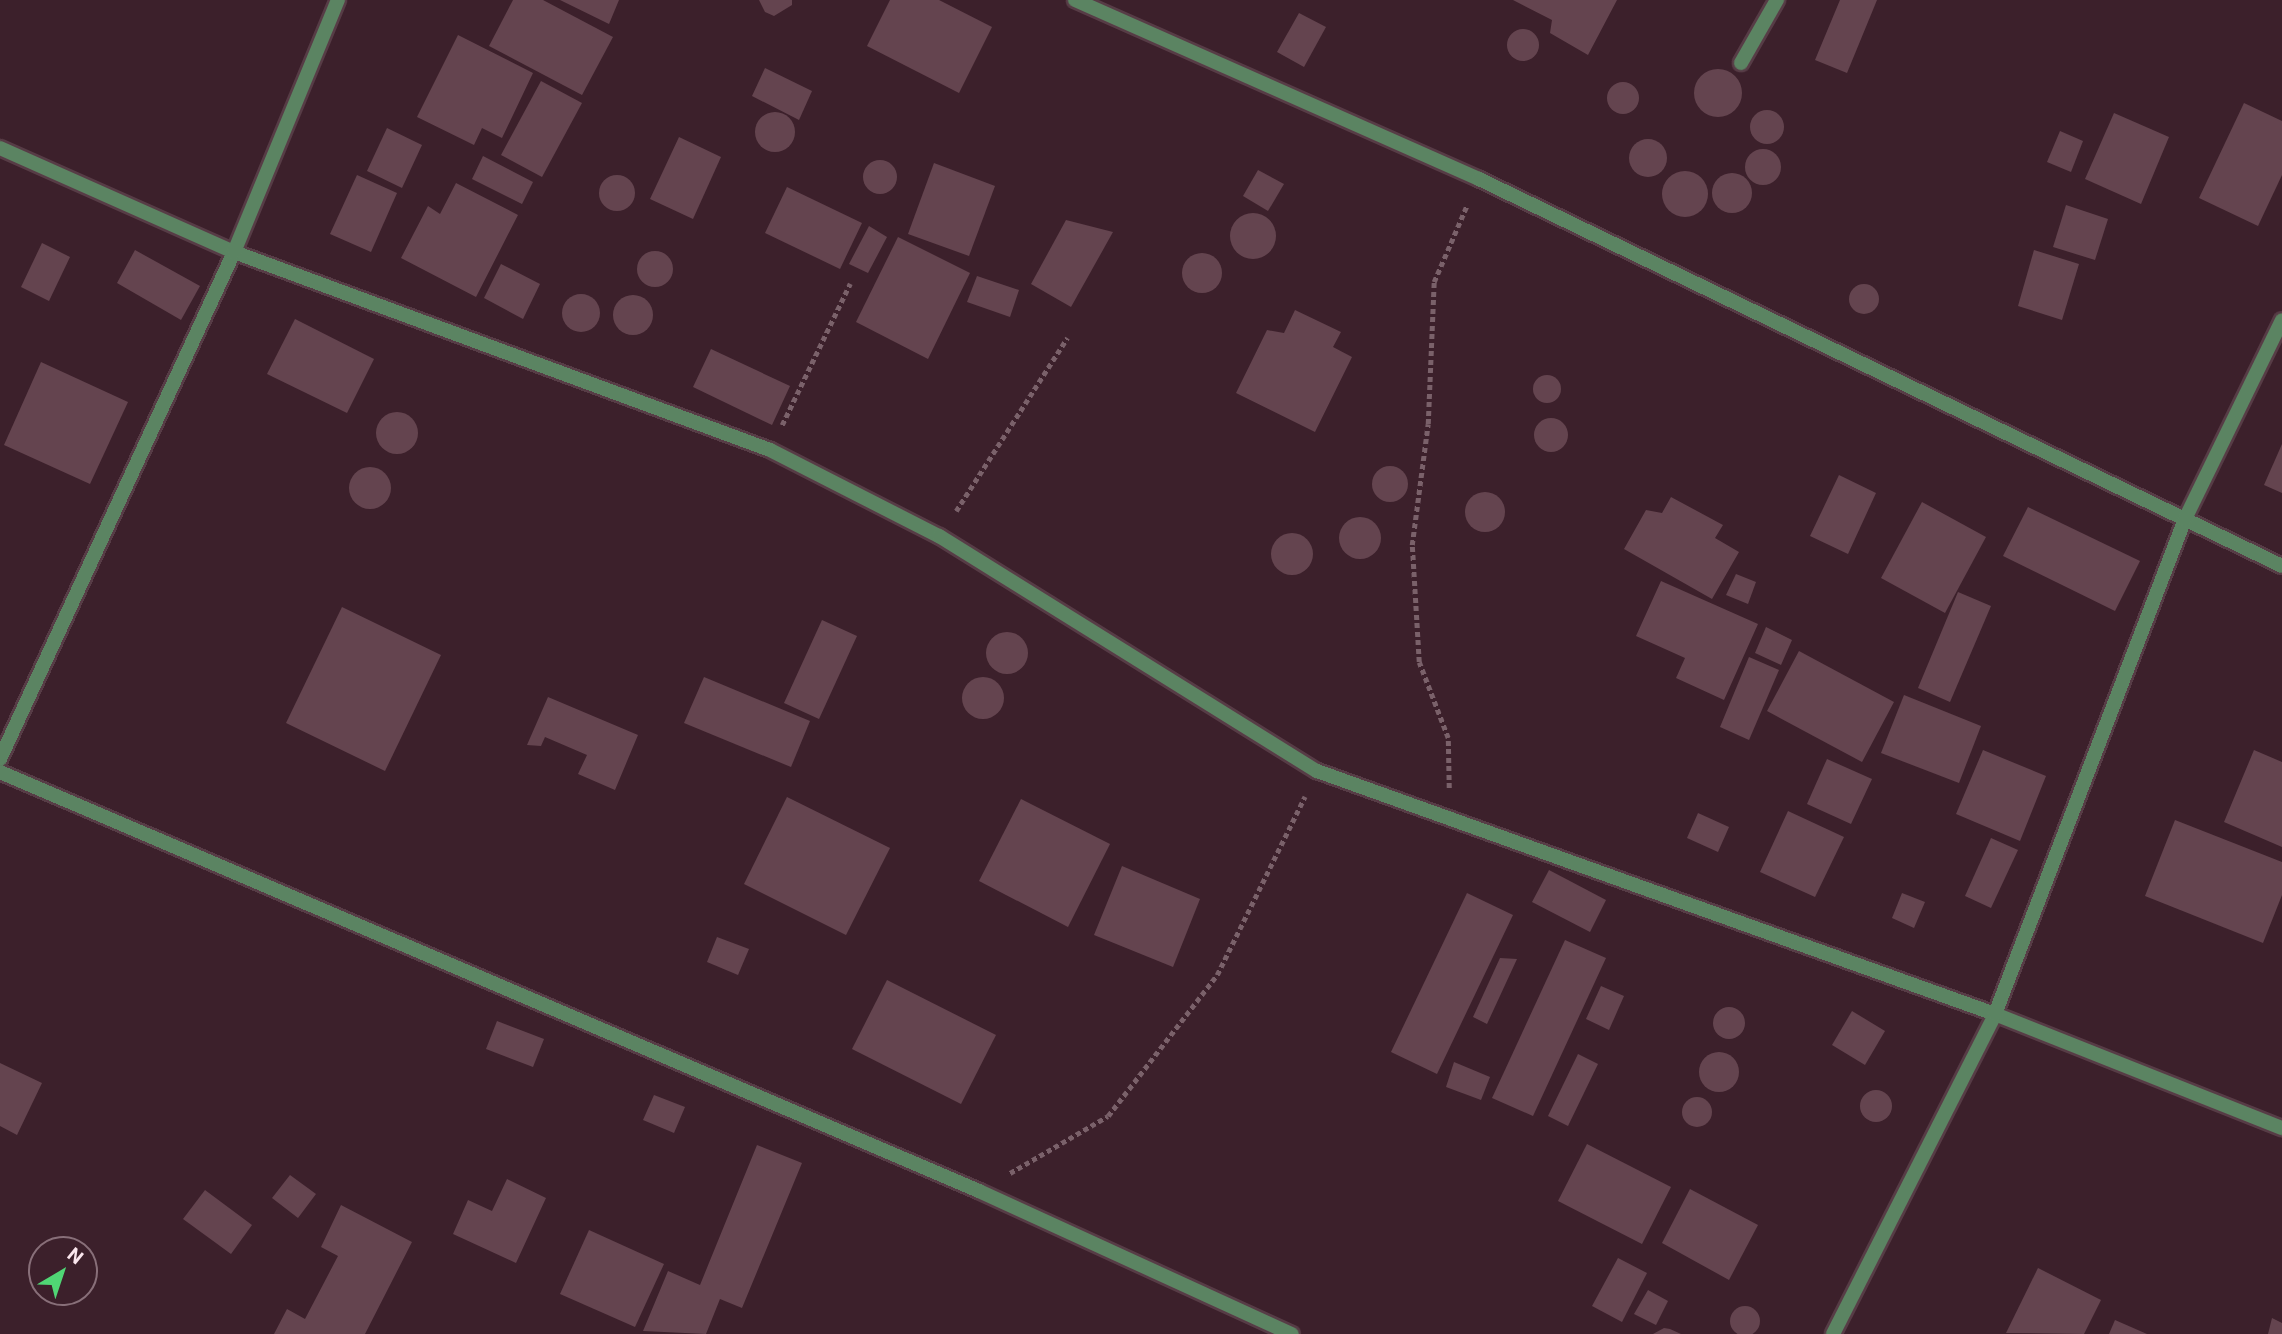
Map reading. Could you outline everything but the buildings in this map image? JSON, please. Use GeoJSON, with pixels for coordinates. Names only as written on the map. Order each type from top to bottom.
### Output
{"type":"FeatureCollection","features":[{"type":"Feature","properties":{"kind":"street"},"geometry":{"type":"LineString","coordinates":[[0,759],[234,252],[338,0]]}},
{"type":"Feature","properties":{"kind":"street"},"geometry":{"type":"LineString","coordinates":[[1075,0],[1479,179],[2282,566]]}},
{"type":"Feature","properties":{"kind":"street"},"geometry":{"type":"LineString","coordinates":[[1741,63],[1777,0]]}},
{"type":"Feature","properties":{"kind":"street"},"geometry":{"type":"LineString","coordinates":[[0,148],[234,252],[770,450],[939,536],[1317,771],[1450,822],[1995,1014],[2282,1128]]}},
{"type":"Feature","properties":{"kind":"street"},"geometry":{"type":"LineString","coordinates":[[1833,1334],[1995,1014],[2185,519],[2282,320]]}},
{"type":"Feature","properties":{"kind":"street"},"geometry":{"type":"LineString","coordinates":[[0,772],[979,1191],[1292,1334]]}},
{"type":"Feature","properties":{"kind":"path"},"geometry":{"type":"LineString","coordinates":[[1450,822],[1448,738],[1419,662],[1412,545],[1428,424],[1434,282],[1479,179]]}},
{"type":"Feature","properties":{"kind":"path"},"geometry":{"type":"LineString","coordinates":[[770,450],[850,284]]}},
{"type":"Feature","properties":{"kind":"path"},"geometry":{"type":"LineString","coordinates":[[939,536],[1068,338]]}},
{"type":"Feature","properties":{"kind":"path"},"geometry":{"type":"LineString","coordinates":[[979,1191],[1108,1116],[1217,975],[1317,771]]}}]}
